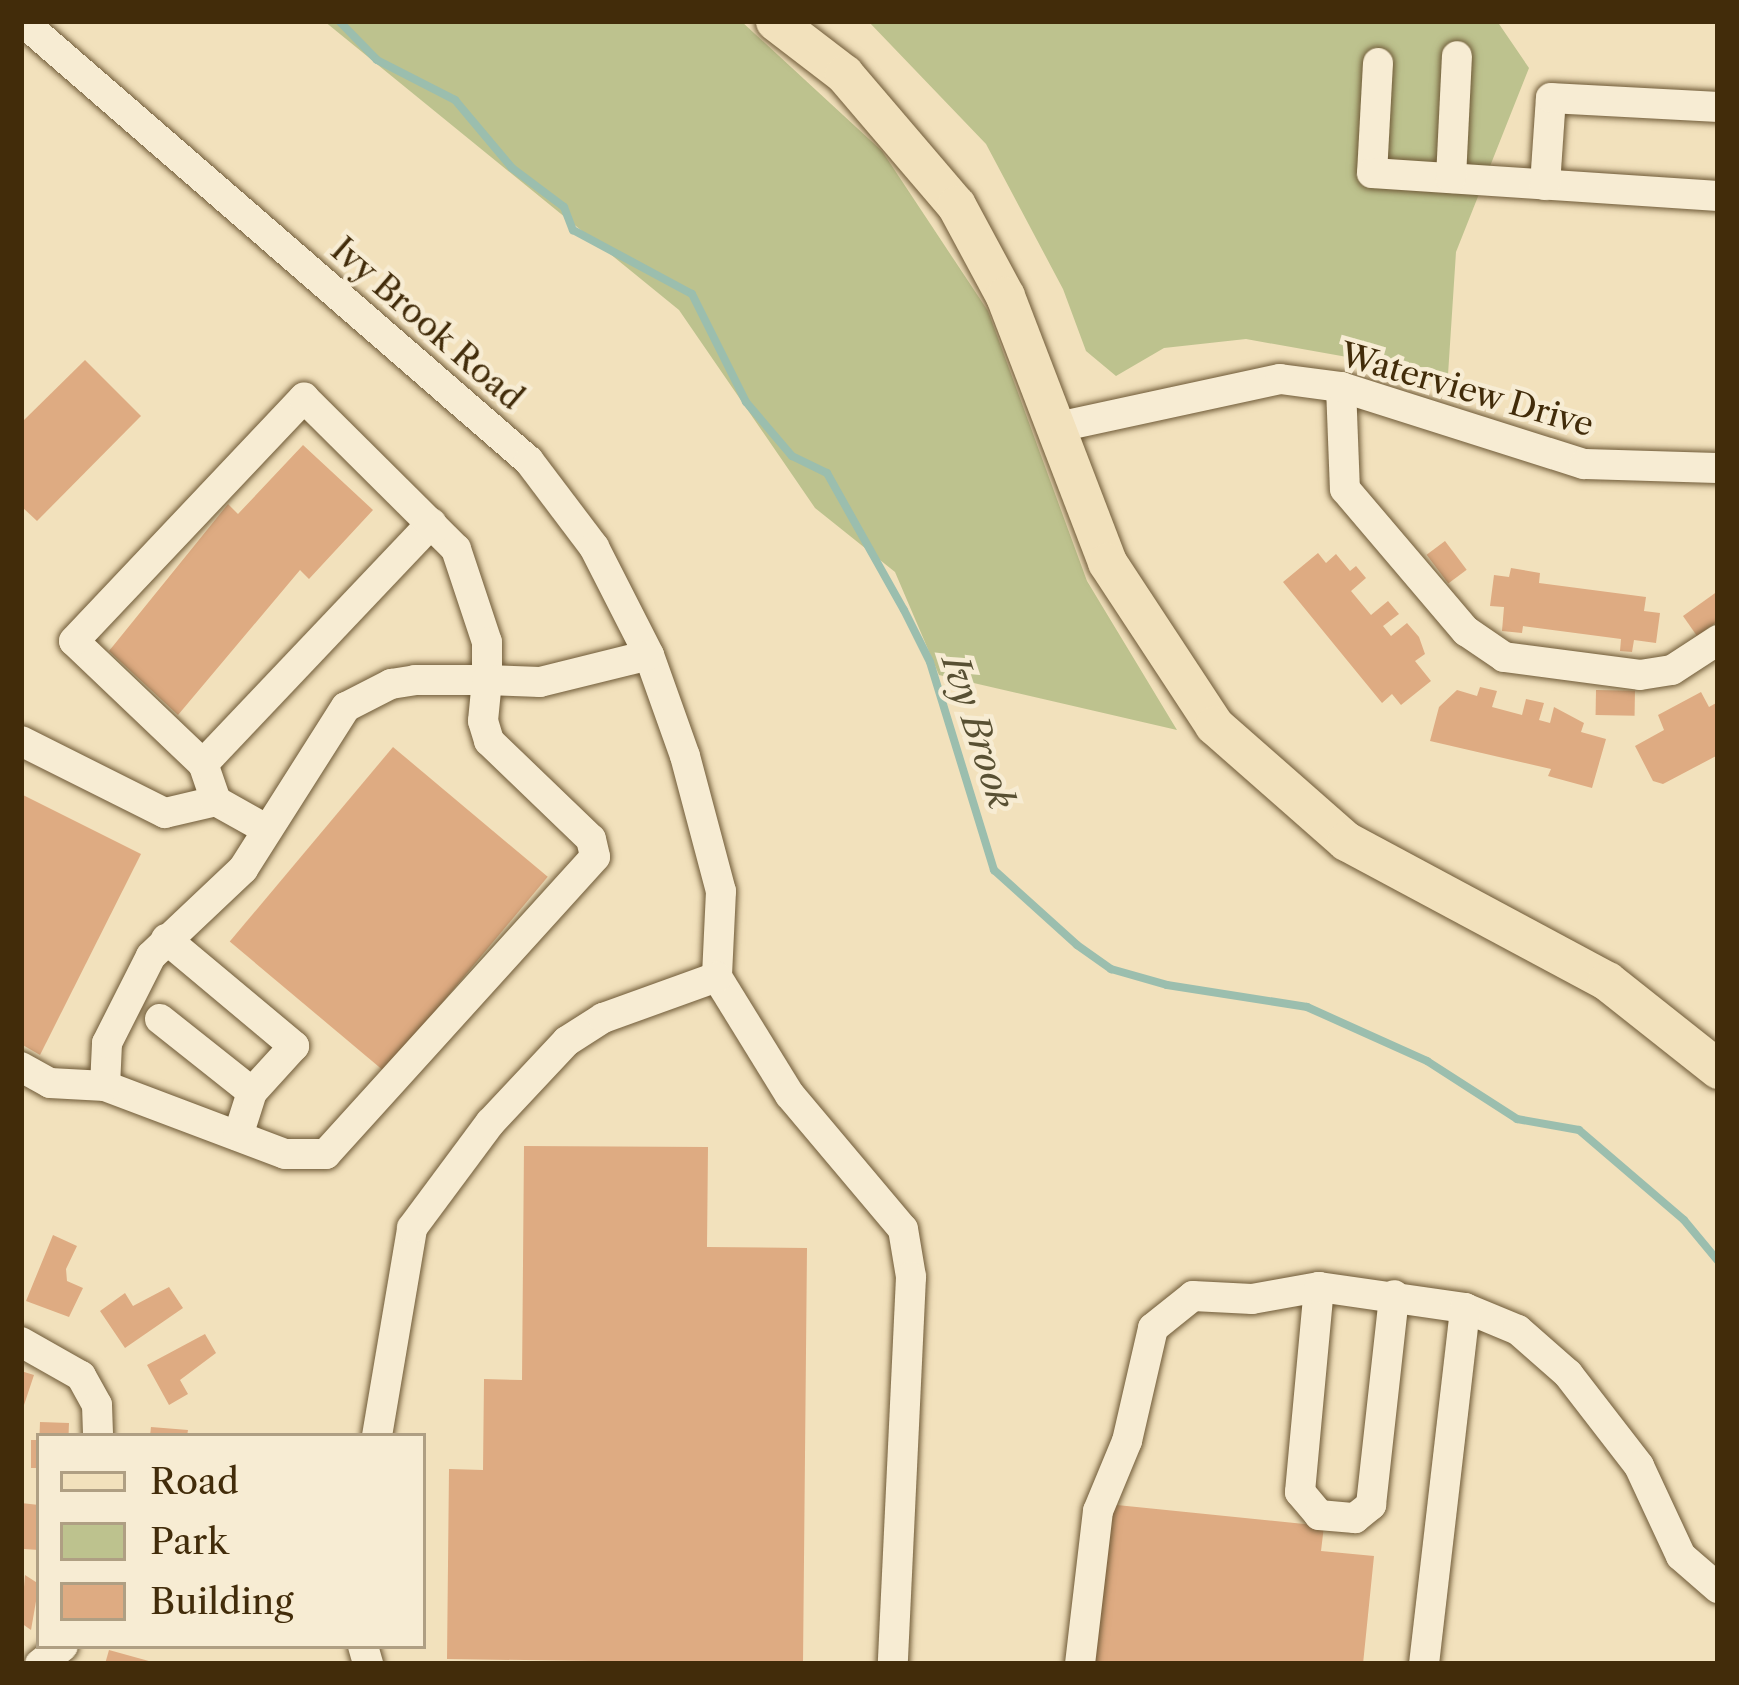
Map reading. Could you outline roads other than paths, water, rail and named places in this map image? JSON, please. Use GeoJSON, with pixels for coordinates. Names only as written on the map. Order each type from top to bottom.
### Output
{"type":"FeatureCollection","features":[{"type":"Feature","properties":{"kind":"main road"},"geometry":{"type":"LineString","coordinates":[[775,21],[844,74],[956,205],[1005,296],[1107,562],[1214,725],[1346,841],[1606,981],[1718,1069]]}},
{"type":"Feature","properties":{"kind":"street","name":"Ivy Brook Road"},"geometry":{"type":"LineString","coordinates":[[22,21],[529,461],[594,547],[649,656],[685,756],[721,891],[717,977]]}},
{"type":"Feature","properties":{"kind":"street"},"geometry":{"type":"LineString","coordinates":[[1451,178],[1457,56]]}},
{"type":"Feature","properties":{"kind":"street"},"geometry":{"type":"LineString","coordinates":[[1378,63],[1372,173],[1718,196]]}},
{"type":"Feature","properties":{"kind":"street"},"geometry":{"type":"LineString","coordinates":[[1545,185],[1551,98],[1718,107]]}},
{"type":"Feature","properties":{"kind":"street","name":"Waterview Drive"},"geometry":{"type":"LineString","coordinates":[[1058,427],[1280,379],[1341,387],[1584,464],[1718,468]]}},
{"type":"Feature","properties":{"kind":"street"},"geometry":{"type":"LineString","coordinates":[[1341,387],[1345,489],[1466,632],[1504,657],[1640,675],[1672,670],[1718,640]]}},
{"type":"Feature","properties":{"kind":"street"},"geometry":{"type":"LineString","coordinates":[[21,1067],[50,1083],[105,1086],[311,1158],[342,1144],[595,856],[591,839],[489,740],[488,680],[469,575],[432,523],[304,398],[77,633],[76,647],[203,764],[216,801],[266,830]]}},
{"type":"Feature","properties":{"kind":"street"},"geometry":{"type":"LineString","coordinates":[[203,764],[432,523]]}},
{"type":"Feature","properties":{"kind":"street"},"geometry":{"type":"LineString","coordinates":[[105,1086],[106,1043],[166,939],[243,869],[325,732],[365,693],[415,680],[540,682],[649,656]]}},
{"type":"Feature","properties":{"kind":"street"},"geometry":{"type":"LineString","coordinates":[[21,741],[165,813],[216,801]]}},
{"type":"Feature","properties":{"kind":"street"},"geometry":{"type":"LineString","coordinates":[[166,939],[294,1046],[252,1092],[238,1136]]}},
{"type":"Feature","properties":{"kind":"street"},"geometry":{"type":"LineString","coordinates":[[377,1433],[405,1247],[438,1193],[567,1041],[603,1018],[717,977],[790,1095],[903,1229],[911,1277],[892,1664]]}},
{"type":"Feature","properties":{"kind":"street"},"geometry":{"type":"LineString","coordinates":[[160,1018],[252,1092]]}},
{"type":"Feature","properties":{"kind":"street"},"geometry":{"type":"LineString","coordinates":[[1080,1664],[1098,1511],[1127,1441],[1153,1328],[1193,1296],[1252,1299],[1297,1285],[1319,1287],[1465,1308],[1518,1330],[1568,1374],[1640,1466],[1682,1556],[1718,1588]]}},
{"type":"Feature","properties":{"kind":"street"},"geometry":{"type":"LineString","coordinates":[[1319,1287],[1300,1492],[1319,1515],[1355,1518],[1371,1504],[1394,1295]]}},
{"type":"Feature","properties":{"kind":"street"},"geometry":{"type":"LineString","coordinates":[[1424,1664],[1465,1308]]}},
{"type":"Feature","properties":{"kind":"street"},"geometry":{"type":"LineString","coordinates":[[21,1342],[81,1376],[98,1405],[98,1433]]}},
{"type":"Feature","properties":{"kind":"waterway","name":"Ivy Brook"},"geometry":{"type":"LineString","coordinates":[[339,21],[377,60],[455,100],[512,168],[564,207],[573,230],[692,294],[746,402],[792,456],[827,473],[904,610],[930,662],[994,870],[1077,945],[1111,969],[1167,985],[1307,1007],[1427,1061],[1517,1119],[1579,1130],[1684,1220],[1718,1261]]}}]}
